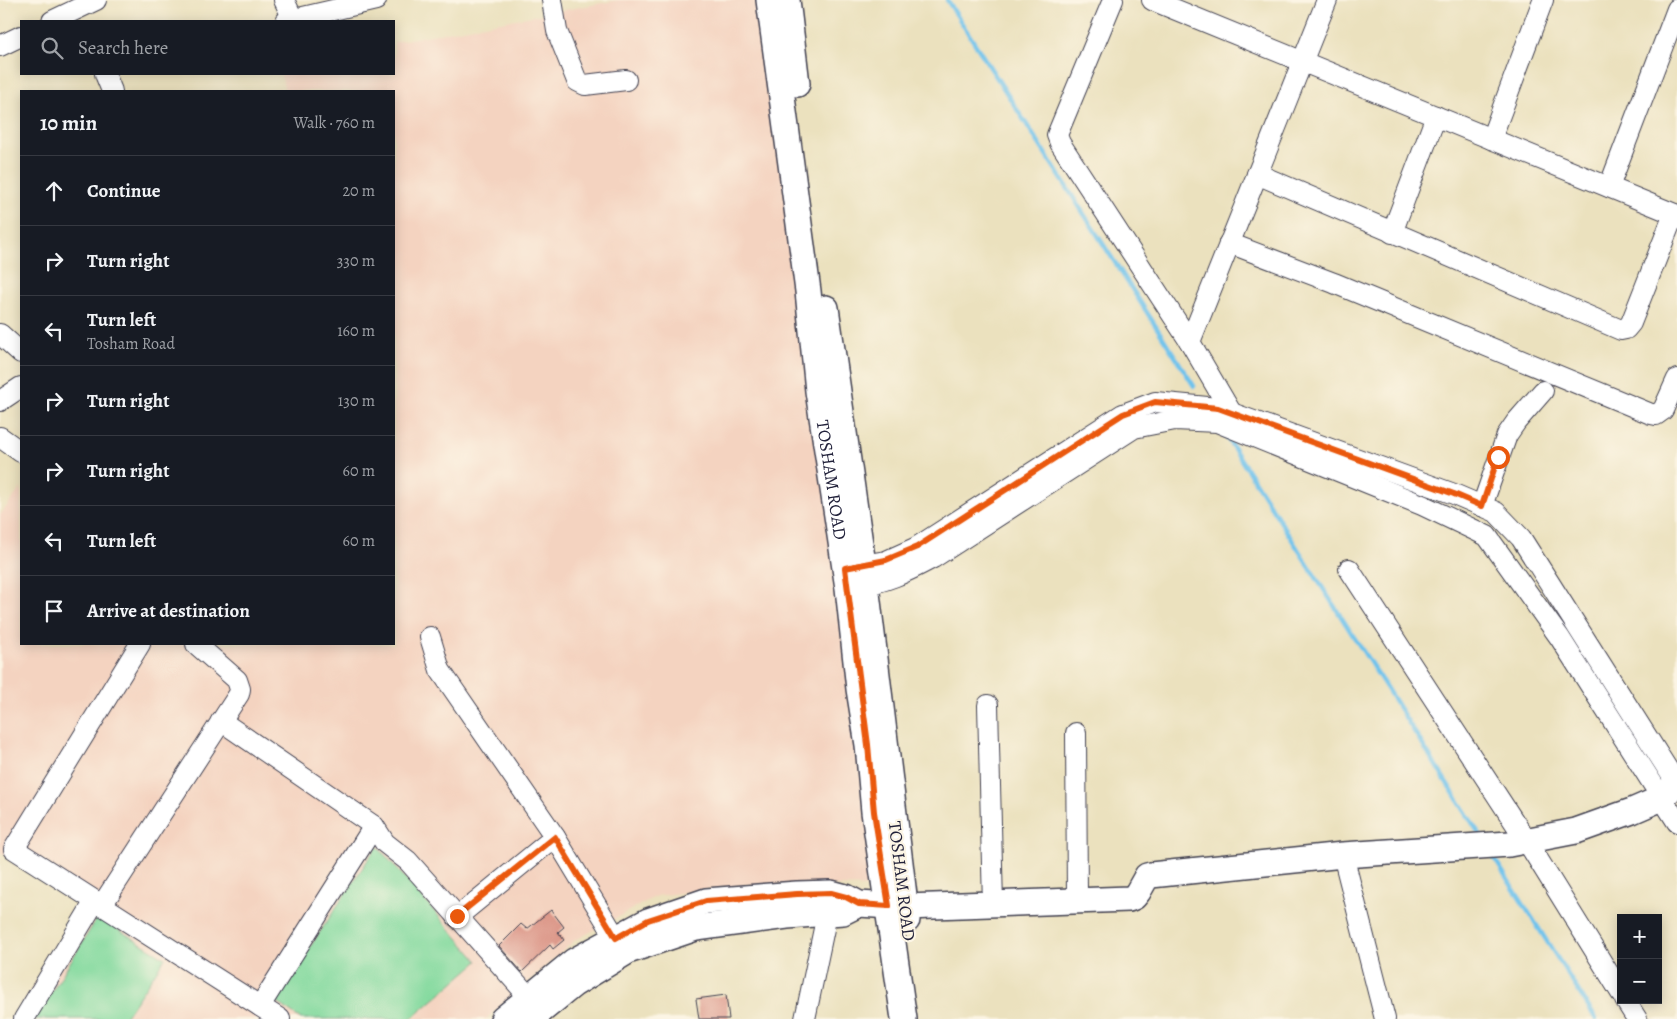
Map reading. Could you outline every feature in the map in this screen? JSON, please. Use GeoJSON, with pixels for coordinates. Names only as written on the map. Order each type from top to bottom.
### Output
{"type":"FeatureCollection","features":[{"type":"Feature","properties":{"kind":"main road","name":"TOSHAM ROAD"},"geometry":{"type":"LineString","coordinates":[[769,0],[808,291],[818,391],[855,577]]}},
{"type":"Feature","properties":{"kind":"main road","name":"TOSHAM ROAD"},"geometry":{"type":"LineString","coordinates":[[787,0],[855,577],[897,907],[904,1019]]}},
{"type":"Feature","properties":{"kind":"main road"},"geometry":{"type":"LineString","coordinates":[[533,1009],[574,961],[648,920],[706,901],[763,908],[830,904],[846,897],[859,904],[897,907],[1129,899],[1134,897],[1147,876],[1151,875],[1343,855],[1484,845],[1576,831],[1673,787]]}},
{"type":"Feature","properties":{"kind":"main road","name":"TOSHAM ROAD"},"geometry":{"type":"LineString","coordinates":[[897,907],[919,1019]]}},
{"type":"Feature","properties":{"kind":"main road"},"geometry":{"type":"LineString","coordinates":[[503,1019],[533,1009],[628,951],[763,908]]}},
{"type":"Feature","properties":{"kind":"street"},"geometry":{"type":"LineString","coordinates":[[284,0],[289,20],[376,0]]}},
{"type":"Feature","properties":{"kind":"street"},"geometry":{"type":"LineString","coordinates":[[552,0],[557,31],[577,81],[585,85],[626,80]]}},
{"type":"Feature","properties":{"kind":"street"},"geometry":{"type":"LineString","coordinates":[[1113,0],[1057,135],[1060,143],[1190,342],[1244,433]]}},
{"type":"Feature","properties":{"kind":"street"},"geometry":{"type":"LineString","coordinates":[[1152,0],[1676,215],[1631,323],[1626,329],[1621,330],[1257,174]]}},
{"type":"Feature","properties":{"kind":"street"},"geometry":{"type":"LineString","coordinates":[[1190,342],[1327,0]]}},
{"type":"Feature","properties":{"kind":"street"},"geometry":{"type":"LineString","coordinates":[[1491,139],[1543,0]]}},
{"type":"Feature","properties":{"kind":"street"},"geometry":{"type":"LineString","coordinates":[[54,20],[89,6]]}},
{"type":"Feature","properties":{"kind":"street"},"geometry":{"type":"LineString","coordinates":[[1609,187],[1677,9]]}},
{"type":"Feature","properties":{"kind":"street"},"geometry":{"type":"LineString","coordinates":[[0,46],[20,36]]}},
{"type":"Feature","properties":{"kind":"street"},"geometry":{"type":"LineString","coordinates":[[105,75],[111,90]]}},
{"type":"Feature","properties":{"kind":"street"},"geometry":{"type":"LineString","coordinates":[[1392,233],[1436,116]]}},
{"type":"Feature","properties":{"kind":"street"},"geometry":{"type":"LineString","coordinates":[[1230,243],[1334,283],[1651,414],[1660,414],[1677,379]]}},
{"type":"Feature","properties":{"kind":"street"},"geometry":{"type":"LineString","coordinates":[[0,334],[20,352]]}},
{"type":"Feature","properties":{"kind":"street"},"geometry":{"type":"LineString","coordinates":[[0,402],[20,389]]}},
{"type":"Feature","properties":{"kind":"street"},"geometry":{"type":"LineString","coordinates":[[1482,506],[1507,435],[1543,391]]}},
{"type":"Feature","properties":{"kind":"street"},"geometry":{"type":"LineString","coordinates":[[855,577],[886,560],[917,547],[1123,414],[1155,402],[1218,408],[1454,494],[1496,512],[1521,538],[1673,787],[1677,822]]}},
{"type":"Feature","properties":{"kind":"street"},"geometry":{"type":"LineString","coordinates":[[855,577],[881,583],[908,572],[933,558],[1134,428],[1175,420],[1217,422],[1422,505],[1487,536],[1560,638],[1673,787]]}},
{"type":"Feature","properties":{"kind":"street"},"geometry":{"type":"LineString","coordinates":[[0,437],[20,451]]}},
{"type":"Feature","properties":{"kind":"street"},"geometry":{"type":"LineString","coordinates":[[1349,569],[1526,840],[1617,987]]}},
{"type":"Feature","properties":{"kind":"street"},"geometry":{"type":"LineString","coordinates":[[430,637],[440,670],[555,837],[616,938]]}},
{"type":"Feature","properties":{"kind":"street"},"geometry":{"type":"LineString","coordinates":[[139,645],[7,846],[280,1019]]}},
{"type":"Feature","properties":{"kind":"street"},"geometry":{"type":"LineString","coordinates":[[24,1019],[98,903],[239,694],[240,685],[237,680],[197,645]]}},
{"type":"Feature","properties":{"kind":"street"},"geometry":{"type":"LineString","coordinates":[[988,705],[993,905]]}},
{"type":"Feature","properties":{"kind":"street"},"geometry":{"type":"LineString","coordinates":[[221,720],[374,826],[385,843],[408,861],[457,916],[533,1009]]}},
{"type":"Feature","properties":{"kind":"street"},"geometry":{"type":"LineString","coordinates":[[1076,732],[1077,900]]}},
{"type":"Feature","properties":{"kind":"street"},"geometry":{"type":"LineString","coordinates":[[260,1006],[374,826]]}},
{"type":"Feature","properties":{"kind":"street"},"geometry":{"type":"LineString","coordinates":[[457,916],[555,837]]}},
{"type":"Feature","properties":{"kind":"street"},"geometry":{"type":"LineString","coordinates":[[1343,855],[1385,1019]]}},
{"type":"Feature","properties":{"kind":"street"},"geometry":{"type":"LineString","coordinates":[[803,1018],[830,904]]}},
{"type":"Feature","properties":{"kind":"street"},"geometry":{"type":"LineString","coordinates":[[1628,1004],[1637,1019]]}},
{"type":"Feature","properties":{"kind":"shaded area"},"geometry":{"type":"Polygon","coordinates":[[[618,0],[762,0],[879,887],[750,884],[656,896],[574,941],[486,1019],[14,1019],[83,903],[0,852],[0,515],[20,489],[20,645],[395,645],[395,90],[285,90],[281,75],[395,75],[395,42],[618,0]]]}},
{"type":"Feature","properties":{"kind":"green space"},"geometry":{"type":"Polygon","coordinates":[[[377,846],[478,961],[411,1019],[301,1019],[274,1001],[377,846]]]}},
{"type":"Feature","properties":{"kind":"green space"},"geometry":{"type":"Polygon","coordinates":[[[98,917],[165,958],[124,1019],[35,1019],[98,917]]]}},
{"type":"Feature","properties":{"kind":"building"},"geometry":{"type":"Polygon","coordinates":[[[551,910],[564,927],[558,932],[564,940],[553,949],[550,945],[522,972],[499,946],[521,924],[527,929],[551,910]]]}},
{"type":"Feature","properties":{"kind":"building"},"geometry":{"type":"Polygon","coordinates":[[[726,995],[729,1019],[699,1019],[696,999],[726,995]]]}},
{"type":"Feature","properties":{"kind":"waterway"},"geometry":{"type":"LineString","coordinates":[[947,0],[1194,386]]}},
{"type":"Feature","properties":{"kind":"waterway"},"geometry":{"type":"LineString","coordinates":[[1224,433],[1482,838]]}},
{"type":"Feature","properties":{"kind":"waterway"},"geometry":{"type":"LineString","coordinates":[[1491,853],[1596,1019]]}},
{"type":"Feature","properties":{"kind":"route"},"geometry":{"type":"LineString","coordinates":[[457,916],[555,837],[616,938],[648,920],[706,901],[831,893],[846,897],[859,904],[889,906],[874,812],[868,745],[845,568],[873,564],[917,547],[1123,414],[1155,402],[1218,408],[1454,494],[1482,506],[1498,457]]}}]}
